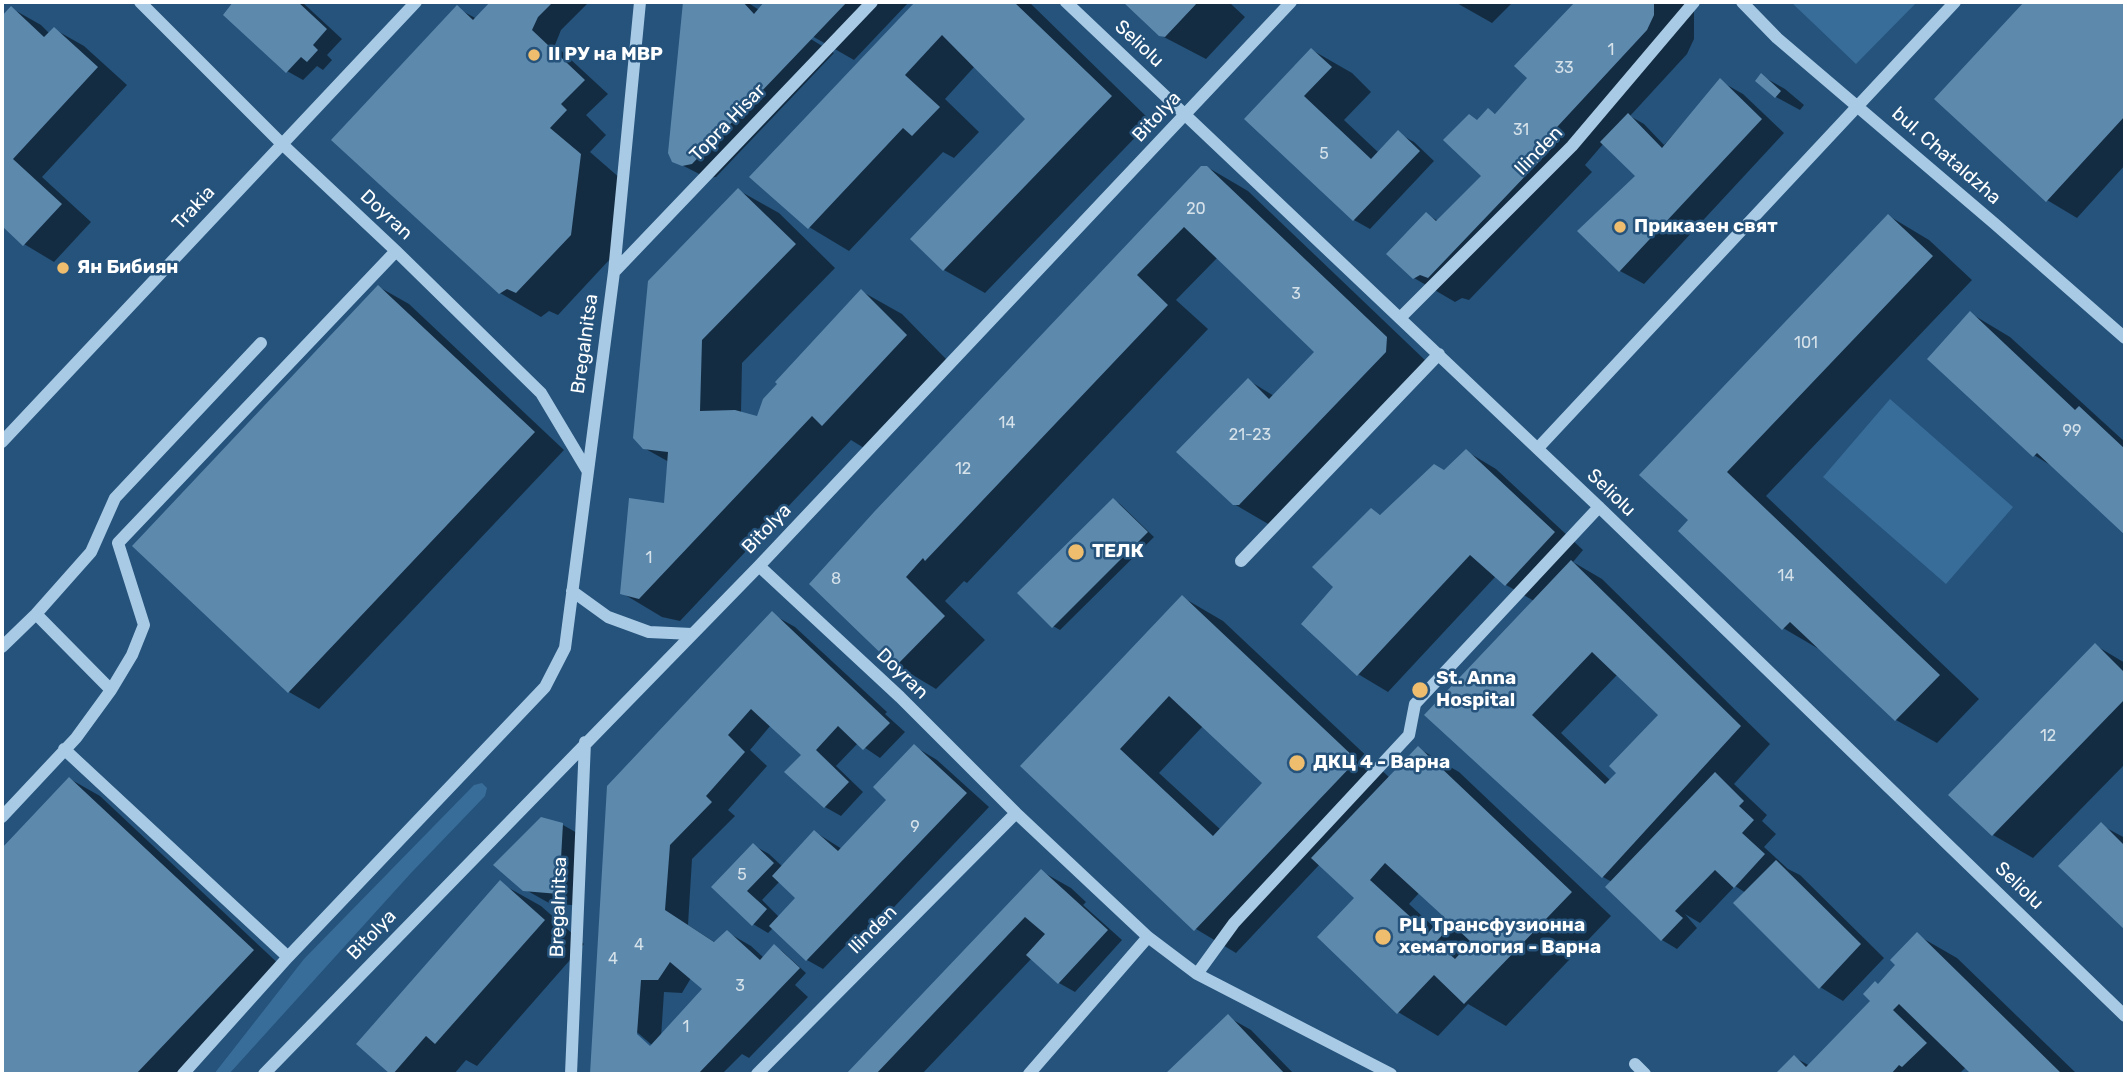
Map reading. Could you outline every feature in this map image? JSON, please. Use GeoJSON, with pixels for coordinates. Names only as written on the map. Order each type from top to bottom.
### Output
{"type":"FeatureCollection","features":[{"type":"Feature","properties":{"kind":"street","name":"Doyran"},"geometry":{"type":"LineString","coordinates":[[140,2],[281,143],[541,393],[587,470]]}},
{"type":"Feature","properties":{"kind":"street","name":"Trakia"},"geometry":{"type":"LineString","coordinates":[[2,442],[416,2]]}},
{"type":"Feature","properties":{"kind":"street","name":"Bregalnitsa"},"geometry":{"type":"LineString","coordinates":[[288,957],[545,687],[565,648],[614,272],[640,2]]}},
{"type":"Feature","properties":{"kind":"street","name":"Topra Hisar"},"geometry":{"type":"LineString","coordinates":[[614,272],[872,2]]}},
{"type":"Feature","properties":{"kind":"street","name":"Seliolu"},"geometry":{"type":"LineString","coordinates":[[1066,2],[1600,507],[2125,1016]]}},
{"type":"Feature","properties":{"kind":"street","name":"Bitolya"},"geometry":{"type":"LineString","coordinates":[[264,1074],[759,566],[1291,2]]}},
{"type":"Feature","properties":{"kind":"street","name":"Ilinden"},"geometry":{"type":"LineString","coordinates":[[1401,317],[1573,146],[1694,2]]}},
{"type":"Feature","properties":{"kind":"street","name":"bul. Chataldzha"},"geometry":{"type":"LineString","coordinates":[[1742,2],[1777,38],[1857,104],[2125,338]]}},
{"type":"Feature","properties":{"kind":"street"},"geometry":{"type":"LineString","coordinates":[[1538,449],[1955,2]]}},
{"type":"Feature","properties":{"kind":"street"},"geometry":{"type":"LineString","coordinates":[[2,817],[76,738],[111,690],[132,655],[144,625],[118,543],[396,251]]}},
{"type":"Feature","properties":{"kind":"street"},"geometry":{"type":"LineString","coordinates":[[2,648],[91,552],[115,498],[261,343]]}},
{"type":"Feature","properties":{"kind":"street"},"geometry":{"type":"LineString","coordinates":[[1241,561],[1439,354]]}},
{"type":"Feature","properties":{"kind":"street"},"geometry":{"type":"LineString","coordinates":[[1197,974],[1234,923],[1409,735],[1415,704],[1600,507]]}},
{"type":"Feature","properties":{"kind":"street","name":"Doyran"},"geometry":{"type":"LineString","coordinates":[[759,566],[900,697],[1016,813],[1148,937],[1197,974],[1391,1074]]}},
{"type":"Feature","properties":{"kind":"street"},"geometry":{"type":"LineString","coordinates":[[572,591],[608,617],[649,632],[692,634]]}},
{"type":"Feature","properties":{"kind":"street"},"geometry":{"type":"LineString","coordinates":[[36,614],[111,690]]}},
{"type":"Feature","properties":{"kind":"street","name":"Bregalnitsa"},"geometry":{"type":"LineString","coordinates":[[571,1074],[585,742]]}},
{"type":"Feature","properties":{"kind":"street"},"geometry":{"type":"LineString","coordinates":[[64,749],[288,957],[183,1074]]}},
{"type":"Feature","properties":{"kind":"street","name":"Ilinden"},"geometry":{"type":"LineString","coordinates":[[757,1074],[1016,813]]}},
{"type":"Feature","properties":{"kind":"street"},"geometry":{"type":"LineString","coordinates":[[1029,1074],[1148,937]]}},
{"type":"Feature","properties":{"kind":"street"},"geometry":{"type":"LineString","coordinates":[[1634,1064],[1645,1074]]}},
{"type":"Feature","properties":{"kind":"shaded area"},"geometry":{"type":"Polygon","coordinates":[[[1791,2],[1917,2],[1856,64],[1791,2]]]}},
{"type":"Feature","properties":{"kind":"shaded area"},"geometry":{"type":"Polygon","coordinates":[[[1890,399],[2013,507],[1946,584],[1823,477],[1890,399]]]}},
{"type":"Feature","properties":{"kind":"shaded area"},"geometry":{"type":"Polygon","coordinates":[[[482,783],[487,788],[485,796],[411,873],[229,1074],[214,1074],[304,959],[474,785],[482,783]]]}},
{"type":"Feature","properties":{"kind":"building"},"geometry":{"type":"Polygon","coordinates":[[[233,2],[298,2],[327,29],[313,45],[318,50],[307,62],[301,57],[286,73],[223,15],[233,2]]]}},
{"type":"Feature","properties":{"kind":"building"},"geometry":{"type":"Polygon","coordinates":[[[490,2],[553,2],[538,17],[532,30],[585,80],[561,104],[567,110],[550,128],[581,154],[571,235],[516,293],[507,289],[499,294],[331,140],[457,5],[473,20],[490,2]]]}},
{"type":"Feature","properties":{"kind":"building"},"geometry":{"type":"Polygon","coordinates":[[[683,2],[743,2],[754,14],[764,2],[847,2],[692,164],[682,166],[672,162],[668,153],[683,2]]]}},
{"type":"Feature","properties":{"kind":"building"},"geometry":{"type":"Polygon","coordinates":[[[915,2],[1014,2],[1112,96],[943,271],[910,239],[1025,119],[942,35],[905,75],[940,107],[912,136],[903,128],[808,229],[749,177],[915,2]]]}},
{"type":"Feature","properties":{"kind":"building"},"geometry":{"type":"Polygon","coordinates":[[[1123,2],[1198,2],[1165,37],[1159,36],[1123,2]]]}},
{"type":"Feature","properties":{"kind":"building"},"geometry":{"type":"Polygon","coordinates":[[[1575,2],[1654,2],[1654,15],[1647,30],[1545,140],[1552,148],[1428,278],[1420,275],[1413,279],[1386,254],[1426,212],[1436,221],[1481,176],[1443,140],[1469,114],[1477,120],[1488,108],[1495,114],[1527,78],[1514,66],[1575,2]]]}},
{"type":"Feature","properties":{"kind":"building"},"geometry":{"type":"Polygon","coordinates":[[[2024,2],[2125,2],[2125,116],[2046,202],[1934,99],[2024,2]]]}},
{"type":"Feature","properties":{"kind":"building"},"geometry":{"type":"Polygon","coordinates":[[[11,6],[44,37],[54,27],[98,67],[13,159],[62,204],[23,246],[2,226],[2,16],[11,6]]]}},
{"type":"Feature","properties":{"kind":"building"},"geometry":{"type":"Polygon","coordinates":[[[1311,48],[1332,67],[1304,96],[1371,159],[1398,130],[1420,151],[1353,221],[1244,119],[1311,48]]]}},
{"type":"Feature","properties":{"kind":"building"},"geometry":{"type":"Polygon","coordinates":[[[1761,73],[1781,91],[1775,98],[1755,81],[1761,73]]]}},
{"type":"Feature","properties":{"kind":"building"},"geometry":{"type":"Polygon","coordinates":[[[1720,78],[1762,119],[1619,272],[1577,231],[1635,176],[1600,142],[1628,113],[1662,148],[1720,78]]]}},
{"type":"Feature","properties":{"kind":"building"},"geometry":{"type":"Polygon","coordinates":[[[1201,166],[1207,166],[1387,337],[1386,352],[1239,505],[1233,505],[1176,452],[1248,378],[1269,399],[1314,352],[1184,227],[1137,275],[1168,305],[925,561],[923,558],[906,577],[945,616],[895,667],[809,584],[1201,166]]]}},
{"type":"Feature","properties":{"kind":"building"},"geometry":{"type":"Polygon","coordinates":[[[738,188],[796,244],[702,340],[700,411],[735,410],[757,416],[763,399],[777,384],[775,382],[861,289],[907,335],[822,426],[812,416],[639,599],[620,594],[629,498],[664,503],[668,452],[643,449],[633,438],[648,281],[738,188]]]}},
{"type":"Feature","properties":{"kind":"building"},"geometry":{"type":"Polygon","coordinates":[[[1888,214],[1933,256],[1727,472],[1940,675],[1895,721],[1790,622],[1782,630],[1678,531],[1688,520],[1639,475],[1888,214]]]}},
{"type":"Feature","properties":{"kind":"building"},"geometry":{"type":"Polygon","coordinates":[[[378,285],[535,432],[288,693],[132,546],[378,285]]]}},
{"type":"Feature","properties":{"kind":"building"},"geometry":{"type":"Polygon","coordinates":[[[1970,311],[2075,410],[2079,406],[2125,449],[2125,535],[2037,453],[2033,457],[1927,359],[1970,311]]]}},
{"type":"Feature","properties":{"kind":"building"},"geometry":{"type":"Polygon","coordinates":[[[1466,449],[1555,532],[1505,586],[1470,555],[1357,676],[1301,624],[1333,587],[1312,567],[1371,508],[1380,515],[1434,464],[1444,470],[1466,449]]]}},
{"type":"Feature","properties":{"kind":"building"},"geometry":{"type":"Polygon","coordinates":[[[1113,498],[1148,532],[1052,628],[1017,593],[1113,498]]]}},
{"type":"Feature","properties":{"kind":"building"},"geometry":{"type":"Polygon","coordinates":[[[1571,560],[1741,726],[1602,878],[1424,715],[1571,560]],[[1592,652],[1532,715],[1605,784],[1616,773],[1609,766],[1658,715],[1592,652]]]}},
{"type":"Feature","properties":{"kind":"building","name":"ДКЦ 4 - Варна"},"geometry":{"type":"Polygon","coordinates":[[[1182,595],[1357,760],[1194,931],[1020,766],[1182,595]],[[1169,696],[1120,749],[1213,836],[1262,783],[1169,696]]]}},
{"type":"Feature","properties":{"kind":"building"},"geometry":{"type":"Polygon","coordinates":[[[772,611],[890,723],[863,750],[838,726],[816,750],[849,782],[824,808],[784,772],[801,755],[751,709],[728,735],[745,752],[706,796],[712,802],[670,845],[665,910],[714,942],[727,930],[760,960],[774,944],[800,968],[698,1074],[590,1074],[607,786],[772,611]],[[670,962],[658,980],[641,980],[637,1034],[650,1046],[702,989],[670,962]]]}},
{"type":"Feature","properties":{"kind":"building"},"geometry":{"type":"Polygon","coordinates":[[[2095,643],[2125,673],[2125,699],[1992,836],[1948,795],[2095,643]]]}},
{"type":"Feature","properties":{"kind":"building"},"geometry":{"type":"Polygon","coordinates":[[[914,744],[967,793],[806,961],[769,926],[795,898],[772,876],[814,830],[838,851],[886,800],[873,787],[914,744]]]}},
{"type":"Feature","properties":{"kind":"building"},"geometry":{"type":"Polygon","coordinates":[[[1418,746],[1572,892],[1464,1004],[1434,975],[1397,1014],[1317,937],[1354,898],[1311,858],[1418,746]],[[1385,863],[1370,880],[1428,933],[1443,916],[1385,863]],[[1452,924],[1436,942],[1455,959],[1471,942],[1452,924]]]}},
{"type":"Feature","properties":{"kind":"building"},"geometry":{"type":"Polygon","coordinates":[[[1715,772],[1744,801],[1739,806],[1754,820],[1742,833],[1765,854],[1734,888],[1715,870],[1675,911],[1683,918],[1661,941],[1605,887],[1715,772]]]}},
{"type":"Feature","properties":{"kind":"building"},"geometry":{"type":"Polygon","coordinates":[[[69,777],[254,950],[136,1074],[2,1074],[2,848],[69,777]]]}},
{"type":"Feature","properties":{"kind":"building"},"geometry":{"type":"Polygon","coordinates":[[[541,817],[563,823],[559,894],[523,891],[493,865],[541,817]]]}},
{"type":"Feature","properties":{"kind":"building"},"geometry":{"type":"Polygon","coordinates":[[[2101,822],[2125,846],[2125,930],[2058,866],[2101,822]]]}},
{"type":"Feature","properties":{"kind":"building"},"geometry":{"type":"Polygon","coordinates":[[[753,843],[774,863],[747,891],[767,909],[752,926],[711,887],[753,843]]]}},
{"type":"Feature","properties":{"kind":"building"},"geometry":{"type":"Polygon","coordinates":[[[1776,860],[1861,944],[1819,989],[1733,903],[1776,860]]]}},
{"type":"Feature","properties":{"kind":"building"},"geometry":{"type":"Polygon","coordinates":[[[1041,869],[1108,930],[1058,984],[1026,955],[1045,934],[1025,917],[876,1074],[846,1074],[1041,869]]]}},
{"type":"Feature","properties":{"kind":"building"},"geometry":{"type":"Polygon","coordinates":[[[500,880],[545,920],[435,1044],[426,1036],[393,1074],[390,1074],[356,1044],[500,880]]]}},
{"type":"Feature","properties":{"kind":"building"},"geometry":{"type":"Polygon","coordinates":[[[1917,932],[2062,1074],[1971,1074],[1899,1004],[1893,1010],[1927,1043],[1891,1074],[1775,1074],[1794,1055],[1806,1067],[1870,1001],[1863,994],[1875,981],[1878,984],[1895,965],[1890,960],[1917,932]]]}},
{"type":"Feature","properties":{"kind":"building"},"geometry":{"type":"Polygon","coordinates":[[[1228,1014],[1285,1074],[1165,1074],[1228,1014]]]}},
{"type":"Feature","properties":{"kind":"place","name":"II РУ на МВР"},"geometry":{"type":"Point","coordinates":[534,55]}},
{"type":"Feature","properties":{"kind":"place","name":"Приказен свят"},"geometry":{"type":"Point","coordinates":[1620,227]}},
{"type":"Feature","properties":{"kind":"place","name":"Ян Бибиян"},"geometry":{"type":"Point","coordinates":[63,268]}},
{"type":"Feature","properties":{"kind":"place","name":"ТЕЛК"},"geometry":{"type":"Point","coordinates":[1076,552]}},
{"type":"Feature","properties":{"kind":"place","name":"St. Anna Hospital"},"geometry":{"type":"Point","coordinates":[1420,690]}},
{"type":"Feature","properties":{"kind":"place","name":"ДКЦ 4 - Варна"},"geometry":{"type":"Point","coordinates":[1297,763]}},
{"type":"Feature","properties":{"kind":"place","name":"РЦ Трансфузионна хематология - Варна"},"geometry":{"type":"Point","coordinates":[1383,937]}}]}
